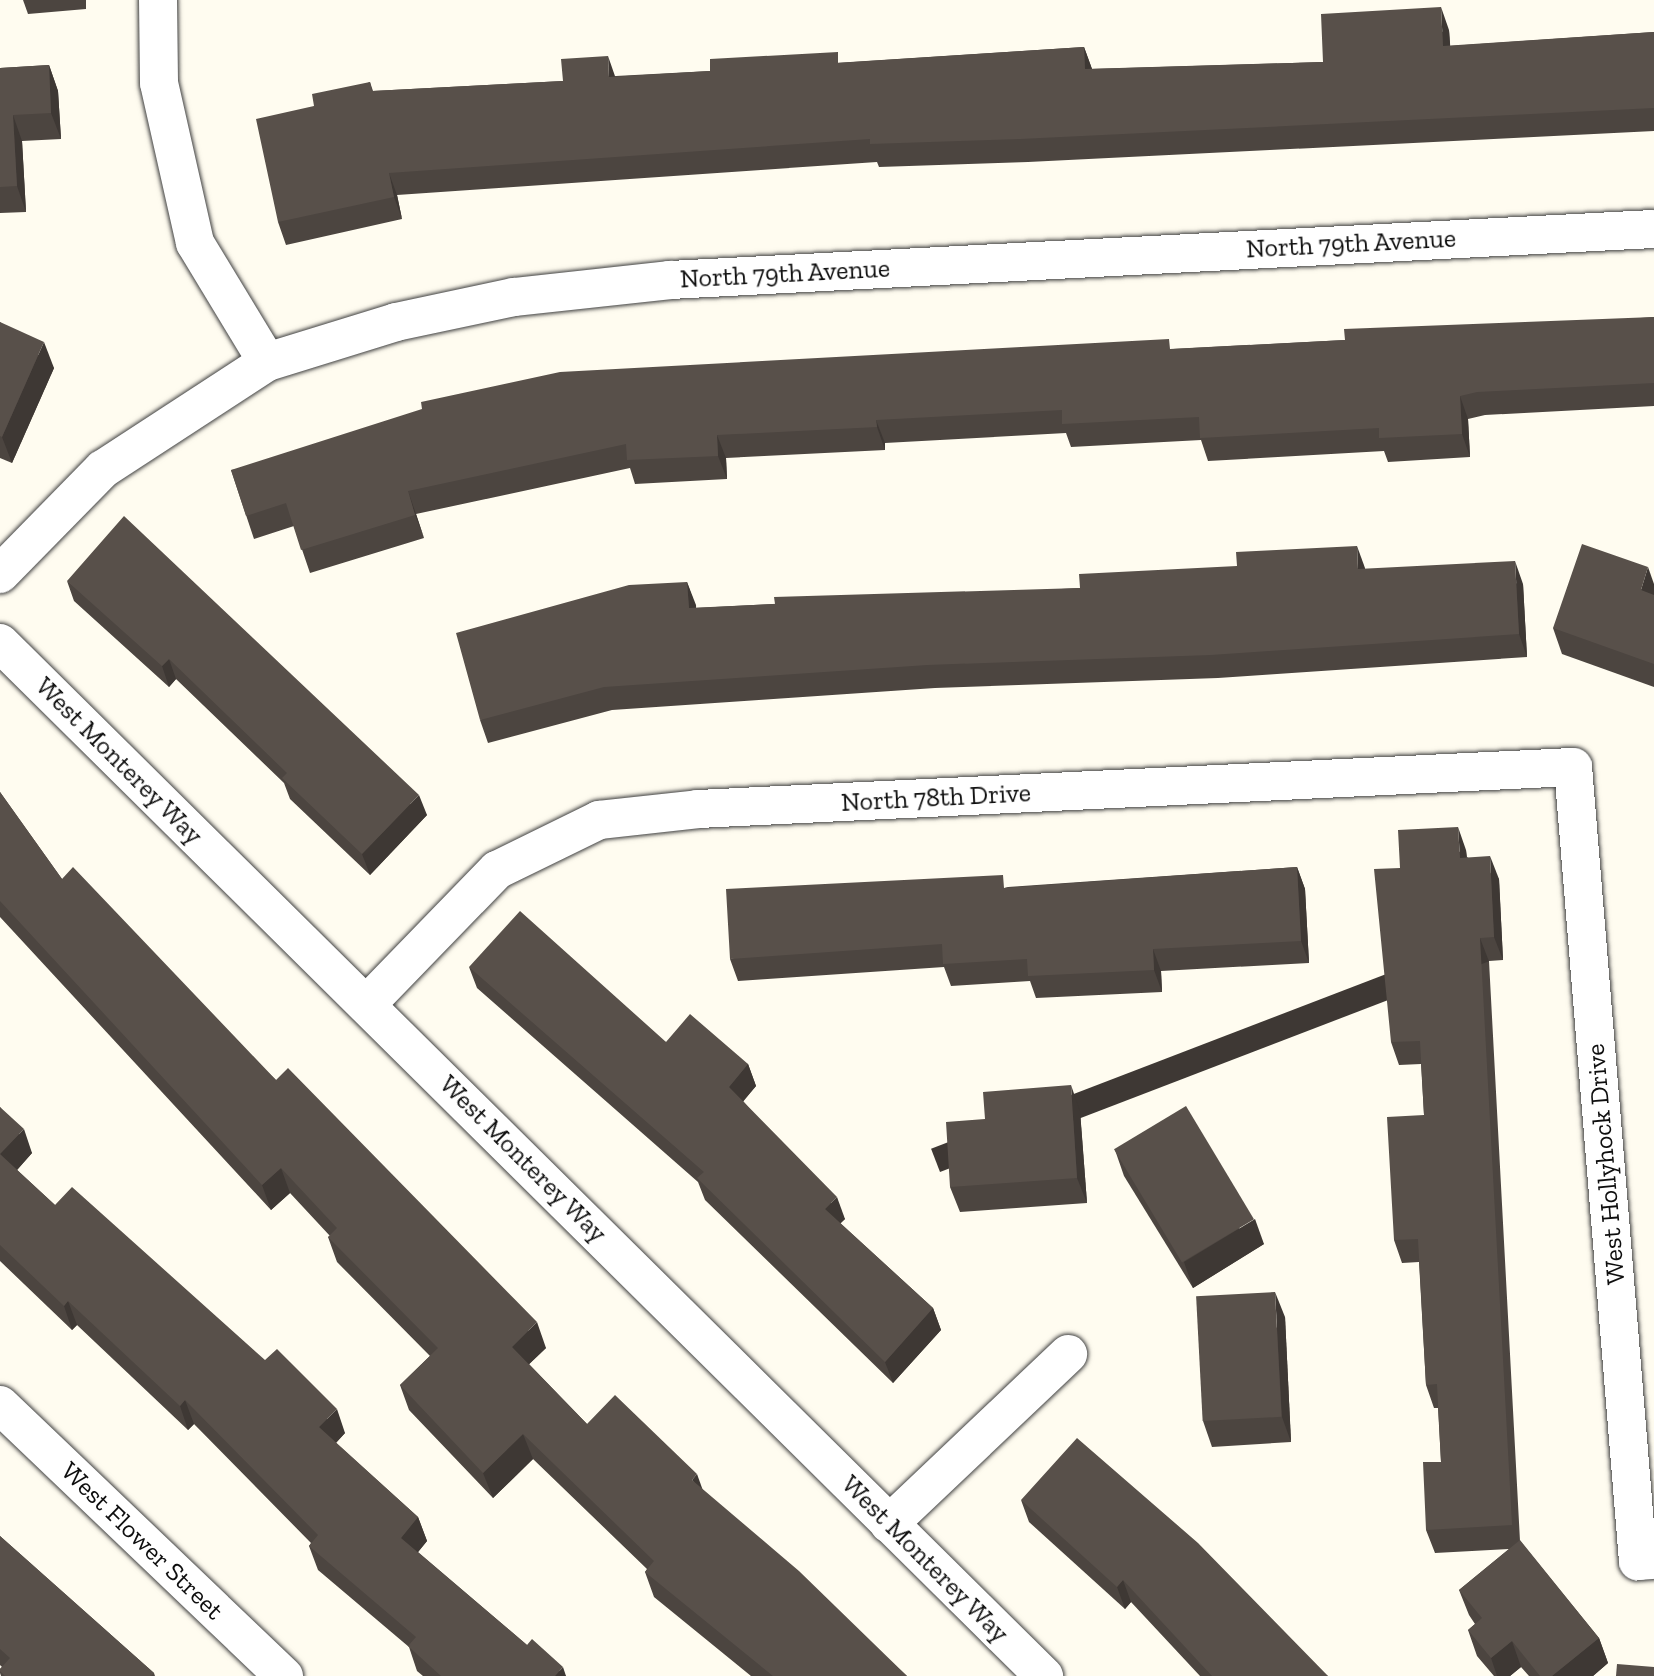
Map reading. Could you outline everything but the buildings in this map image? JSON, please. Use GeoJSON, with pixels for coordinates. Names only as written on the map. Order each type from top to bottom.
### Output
{"type":"FeatureCollection","features":[{"type":"Feature","properties":{"kind":"street"},"geometry":{"type":"LineString","coordinates":[[158,0],[159,83],[195,243],[267,362]]}},
{"type":"Feature","properties":{"kind":"street","name":"North 79th Avenue"},"geometry":{"type":"LineString","coordinates":[[0,574],[103,469],[267,362],[396,322],[501,299],[670,280],[1654,229]]}},
{"type":"Feature","properties":{"kind":"street","name":"West Monterey Way"},"geometry":{"type":"LineString","coordinates":[[0,643],[1044,1676]]}},
{"type":"Feature","properties":{"kind":"street","name":"North 78th Drive"},"geometry":{"type":"LineString","coordinates":[[367,1004],[497,870],[599,820],[698,809],[1573,767]]}},
{"type":"Feature","properties":{"kind":"street","name":"West Hollyhock Drive"},"geometry":{"type":"LineString","coordinates":[[1573,767],[1646,1561]]}},
{"type":"Feature","properties":{"kind":"street"},"geometry":{"type":"LineString","coordinates":[[889,1524],[1068,1354]]}},
{"type":"Feature","properties":{"kind":"street","name":"West Flower Street"},"geometry":{"type":"LineString","coordinates":[[0,1405],[284,1676]]}}]}
